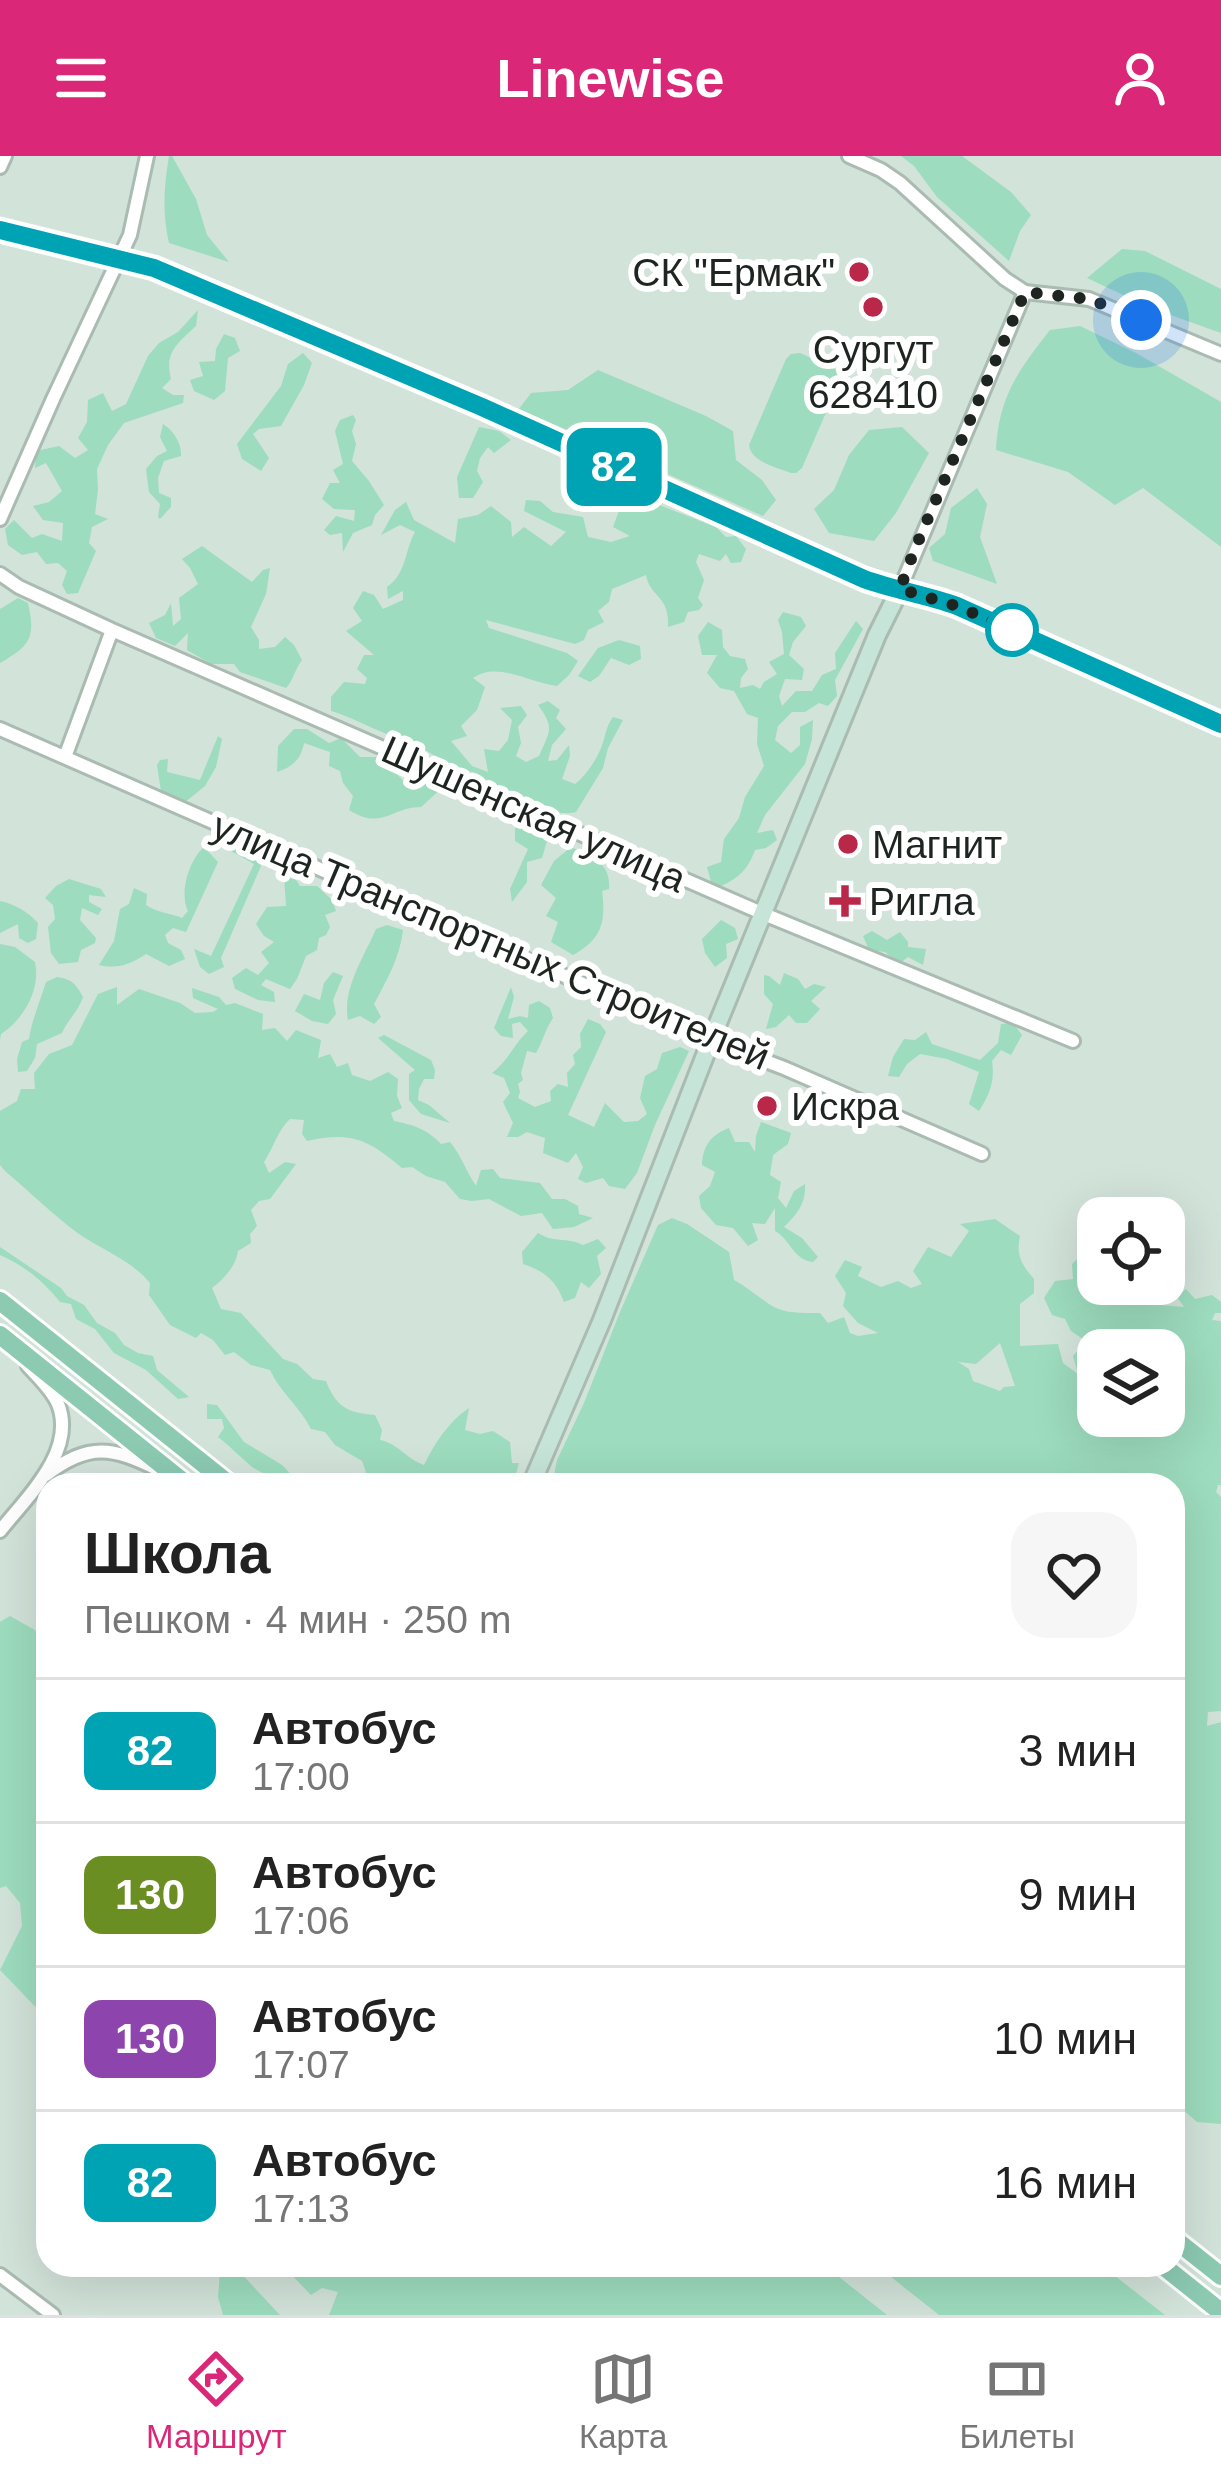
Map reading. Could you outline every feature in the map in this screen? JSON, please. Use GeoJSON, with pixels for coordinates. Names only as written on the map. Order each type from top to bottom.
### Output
{"type":"FeatureCollection","features":[{"type":"Feature","properties":{"kind":"main road"},"geometry":{"type":"LineString","coordinates":[[0,1301],[215,1473]]}},
{"type":"Feature","properties":{"kind":"main road"},"geometry":{"type":"LineString","coordinates":[[2,1336],[173,1473]]}},
{"type":"Feature","properties":{"kind":"main road"},"geometry":{"type":"LineString","coordinates":[[1185,2248],[1221,2276]]}},
{"type":"Feature","properties":{"kind":"main road"},"geometry":{"type":"LineString","coordinates":[[1177,2277],[1221,2312]]}},
{"type":"Feature","properties":{"kind":"street"},"geometry":{"type":"LineString","coordinates":[[0,167],[5,156]]}},
{"type":"Feature","properties":{"kind":"street"},"geometry":{"type":"LineString","coordinates":[[0,519],[130,235],[147,156]]}},
{"type":"Feature","properties":{"kind":"street"},"geometry":{"type":"LineString","coordinates":[[849,156],[900,183],[1025,292],[1089,299],[1221,354]]}},
{"type":"Feature","properties":{"kind":"street"},"geometry":{"type":"LineString","coordinates":[[0,230],[154,268],[482,407],[864,579],[957,606],[1221,724]]}},
{"type":"Feature","properties":{"kind":"street"},"geometry":{"type":"LineString","coordinates":[[536,1473],[877,635],[1025,292]]}},
{"type":"Feature","properties":{"kind":"street","name":"Шушенская улица"},"geometry":{"type":"LineString","coordinates":[[0,574],[112,630],[764,914],[1073,1041]]}},
{"type":"Feature","properties":{"kind":"street"},"geometry":{"type":"LineString","coordinates":[[65,757],[112,630]]}},
{"type":"Feature","properties":{"kind":"street","name":"улица Транспортных Строителей"},"geometry":{"type":"LineString","coordinates":[[0,729],[982,1154]]}},
{"type":"Feature","properties":{"kind":"street"},"geometry":{"type":"LineString","coordinates":[[2,1336],[60,1408],[61,1442],[44,1473]]}},
{"type":"Feature","properties":{"kind":"street"},"geometry":{"type":"LineString","coordinates":[[50,1473],[76,1454],[102,1450],[135,1458],[165,1473]]}},
{"type":"Feature","properties":{"kind":"street"},"geometry":{"type":"LineString","coordinates":[[0,1531],[36,1485]]}},
{"type":"Feature","properties":{"kind":"street"},"geometry":{"type":"LineString","coordinates":[[0,2276],[53,2315]]}},
{"type":"Feature","properties":{"kind":"green space"},"geometry":{"type":"Polygon","coordinates":[[[169,156],[196,199],[207,235],[229,262],[169,243],[164,200],[169,156]]]}},
{"type":"Feature","properties":{"kind":"green space"},"geometry":{"type":"Polygon","coordinates":[[[901,156],[962,156],[1011,192],[1031,215],[1009,261],[937,197],[901,156]]]}},
{"type":"Feature","properties":{"kind":"green space"},"geometry":{"type":"Polygon","coordinates":[[[1122,249],[1145,251],[1221,289],[1221,333],[1087,278],[1122,249]]]}},
{"type":"Feature","properties":{"kind":"green space"},"geometry":{"type":"Polygon","coordinates":[[[198,310],[196,326],[171,355],[171,379],[162,388],[184,395],[183,403],[124,423],[108,445],[97,469],[95,514],[108,519],[92,527],[89,543],[96,551],[78,593],[67,594],[62,585],[67,571],[58,563],[46,564],[37,552],[22,555],[8,545],[5,529],[14,520],[32,538],[42,534],[62,541],[63,523],[43,520],[33,506],[49,502],[62,491],[46,463],[35,468],[36,451],[59,446],[75,458],[88,450],[78,438],[87,422],[88,400],[103,393],[112,411],[126,404],[148,356],[198,310]]]}},
{"type":"Feature","properties":{"kind":"green space"},"geometry":{"type":"Polygon","coordinates":[[[1080,326],[1221,402],[1221,547],[1143,488],[1115,505],[1068,472],[996,450],[1006,399],[1028,358],[1050,330],[1080,326]]]}},
{"type":"Feature","properties":{"kind":"green space"},"geometry":{"type":"Polygon","coordinates":[[[224,334],[235,338],[240,351],[228,358],[225,391],[214,400],[194,391],[190,380],[203,376],[199,362],[215,361],[224,334]]]}},
{"type":"Feature","properties":{"kind":"green space"},"geometry":{"type":"Polygon","coordinates":[[[303,353],[312,363],[281,426],[253,434],[269,458],[261,471],[242,459],[237,444],[281,386],[288,364],[303,353]]]}},
{"type":"Feature","properties":{"kind":"green space"},"geometry":{"type":"Polygon","coordinates":[[[800,353],[835,369],[840,380],[802,468],[791,473],[759,460],[749,445],[786,359],[800,353]]]}},
{"type":"Feature","properties":{"kind":"green space"},"geometry":{"type":"Polygon","coordinates":[[[598,370],[733,431],[736,460],[762,480],[776,500],[763,516],[519,409],[531,393],[568,390],[598,370]]]}},
{"type":"Feature","properties":{"kind":"green space"},"geometry":{"type":"Polygon","coordinates":[[[353,415],[356,444],[352,461],[384,505],[372,525],[353,533],[343,552],[342,533],[330,535],[324,530],[336,516],[354,521],[355,510],[334,509],[322,499],[330,483],[340,483],[333,470],[343,464],[335,431],[340,420],[353,415]]]}},
{"type":"Feature","properties":{"kind":"green space"},"geometry":{"type":"Polygon","coordinates":[[[163,424],[176,438],[181,456],[164,461],[158,478],[159,493],[171,498],[171,507],[160,519],[160,504],[149,492],[146,469],[167,451],[160,437],[163,424]]]}},
{"type":"Feature","properties":{"kind":"green space"},"geometry":{"type":"Polygon","coordinates":[[[479,427],[499,431],[511,440],[494,453],[488,447],[477,471],[483,482],[473,498],[459,498],[457,477],[479,427]]]}},
{"type":"Feature","properties":{"kind":"green space"},"geometry":{"type":"Polygon","coordinates":[[[902,427],[929,453],[896,513],[874,541],[829,533],[814,509],[834,490],[849,455],[869,430],[902,427]]]}},
{"type":"Feature","properties":{"kind":"green space"},"geometry":{"type":"Polygon","coordinates":[[[977,488],[987,504],[980,537],[997,584],[933,561],[929,548],[945,534],[951,508],[977,488]]]}},
{"type":"Feature","properties":{"kind":"green space"},"geometry":{"type":"Polygon","coordinates":[[[641,498],[716,527],[726,537],[736,536],[746,549],[741,562],[731,563],[726,554],[720,561],[699,554],[696,562],[704,580],[698,598],[703,605],[688,612],[684,622],[668,627],[666,609],[646,575],[612,589],[609,602],[598,611],[604,622],[575,644],[486,620],[489,628],[567,653],[578,661],[557,686],[502,672],[473,678],[485,687],[477,710],[461,726],[467,736],[451,741],[472,766],[488,772],[484,749],[499,751],[508,740],[512,720],[500,708],[521,706],[527,715],[518,727],[521,743],[516,756],[526,762],[539,756],[548,735],[547,719],[538,705],[548,701],[560,710],[556,718],[566,729],[552,745],[548,761],[557,760],[569,745],[562,779],[575,784],[597,757],[613,717],[623,720],[603,768],[576,812],[539,807],[442,760],[412,739],[331,711],[331,697],[344,682],[365,684],[367,678],[357,669],[364,655],[374,655],[346,631],[362,621],[353,608],[363,591],[374,595],[383,609],[403,600],[403,591],[388,599],[387,587],[402,569],[415,532],[400,525],[381,535],[395,510],[406,502],[414,520],[455,543],[458,519],[478,515],[491,506],[511,522],[512,537],[524,527],[551,546],[566,532],[524,511],[526,500],[540,501],[553,512],[583,517],[588,537],[611,542],[630,536],[613,527],[620,508],[641,498]]]}},
{"type":"Feature","properties":{"kind":"green space"},"geometry":{"type":"Polygon","coordinates":[[[202,546],[252,582],[270,568],[266,594],[251,627],[259,649],[275,647],[285,637],[294,645],[302,660],[286,688],[240,672],[234,664],[211,664],[187,650],[188,633],[175,646],[156,638],[149,623],[165,615],[171,603],[173,626],[181,619],[179,598],[198,584],[182,559],[202,546]]]}},
{"type":"Feature","properties":{"kind":"green space"},"geometry":{"type":"Polygon","coordinates":[[[18,598],[28,603],[31,633],[24,646],[0,663],[0,609],[18,598]]]}},
{"type":"Feature","properties":{"kind":"green space"},"geometry":{"type":"Polygon","coordinates":[[[783,612],[801,617],[806,626],[789,655],[804,669],[802,680],[785,679],[779,696],[782,706],[796,691],[812,691],[822,675],[836,669],[835,653],[856,621],[863,629],[835,680],[837,696],[828,706],[819,703],[805,712],[792,712],[778,726],[775,740],[791,753],[800,745],[800,727],[813,720],[805,764],[765,815],[757,833],[773,830],[777,840],[755,850],[742,872],[721,886],[711,882],[707,867],[721,862],[724,839],[764,766],[757,744],[758,718],[747,714],[734,691],[720,688],[707,673],[717,655],[702,655],[698,636],[708,622],[722,630],[723,647],[730,656],[745,659],[748,669],[740,688],[753,685],[760,689],[777,674],[769,662],[784,654],[778,620],[783,612]]]}},
{"type":"Feature","properties":{"kind":"green space"},"geometry":{"type":"Polygon","coordinates":[[[619,640],[640,646],[641,659],[629,665],[611,658],[590,682],[578,676],[598,648],[619,640]]]}},
{"type":"Feature","properties":{"kind":"green space"},"geometry":{"type":"Polygon","coordinates":[[[294,729],[307,729],[329,743],[341,738],[360,757],[385,757],[412,790],[416,776],[428,776],[443,787],[421,807],[378,818],[360,816],[349,810],[353,796],[340,771],[329,766],[330,752],[304,743],[295,762],[277,772],[278,746],[294,729]]]}},
{"type":"Feature","properties":{"kind":"green space"},"geometry":{"type":"Polygon","coordinates":[[[218,736],[222,739],[216,767],[205,786],[184,803],[161,791],[160,760],[168,759],[167,772],[200,780],[218,736]]]}},
{"type":"Feature","properties":{"kind":"green space"},"geometry":{"type":"Polygon","coordinates":[[[515,828],[534,828],[547,841],[542,858],[527,862],[527,882],[512,902],[510,889],[528,849],[515,841],[515,828]]]}},
{"type":"Feature","properties":{"kind":"green space"},"geometry":{"type":"Polygon","coordinates":[[[220,832],[257,846],[264,859],[221,958],[224,967],[209,974],[200,967],[194,949],[211,956],[254,864],[217,843],[220,832]]]}},
{"type":"Feature","properties":{"kind":"green space"},"geometry":{"type":"Polygon","coordinates":[[[204,847],[218,862],[186,932],[173,928],[165,935],[185,959],[169,966],[146,954],[123,965],[99,965],[114,941],[120,909],[129,904],[134,888],[147,894],[146,905],[182,918],[188,911],[187,877],[204,847]]]}},
{"type":"Feature","properties":{"kind":"green space"},"geometry":{"type":"Polygon","coordinates":[[[571,847],[603,866],[609,880],[609,889],[602,891],[602,921],[596,936],[573,955],[551,942],[558,922],[546,916],[556,898],[541,885],[554,861],[571,847]]]}},
{"type":"Feature","properties":{"kind":"green space"},"geometry":{"type":"Polygon","coordinates":[[[291,872],[300,886],[317,886],[336,911],[325,915],[330,927],[319,938],[317,950],[306,956],[290,989],[266,979],[261,985],[274,992],[275,1002],[258,1000],[235,989],[232,978],[246,968],[258,975],[269,963],[261,952],[274,942],[256,924],[267,907],[286,906],[284,874],[291,872]]]}},
{"type":"Feature","properties":{"kind":"green space"},"geometry":{"type":"Polygon","coordinates":[[[69,879],[101,889],[106,897],[89,895],[89,902],[102,909],[98,915],[82,908],[80,920],[95,943],[81,950],[78,962],[59,964],[51,953],[48,927],[55,919],[53,905],[45,898],[69,879]]]}},
{"type":"Feature","properties":{"kind":"green space"},"geometry":{"type":"Polygon","coordinates":[[[0,901],[38,923],[36,939],[28,943],[19,938],[18,924],[0,933],[0,901]]]}},
{"type":"Feature","properties":{"kind":"green space"},"geometry":{"type":"Polygon","coordinates":[[[721,920],[735,928],[738,939],[726,944],[727,958],[715,967],[702,939],[721,920]]]}},
{"type":"Feature","properties":{"kind":"green space"},"geometry":{"type":"Polygon","coordinates":[[[387,925],[403,930],[396,959],[374,1004],[381,1017],[374,1024],[360,1016],[348,1020],[355,973],[376,929],[387,925]]]}},
{"type":"Feature","properties":{"kind":"green space"},"geometry":{"type":"Polygon","coordinates":[[[872,931],[887,940],[900,932],[908,947],[926,949],[923,965],[908,957],[899,964],[885,952],[869,950],[863,936],[872,931]]]}},
{"type":"Feature","properties":{"kind":"green space"},"geometry":{"type":"Polygon","coordinates":[[[0,944],[15,947],[35,962],[36,972],[29,1002],[0,1040],[0,944]]]}},
{"type":"Feature","properties":{"kind":"green space"},"geometry":{"type":"Polygon","coordinates":[[[333,972],[343,976],[333,1000],[336,1014],[328,1024],[295,1011],[304,994],[320,1000],[333,972]]]}},
{"type":"Feature","properties":{"kind":"green space"},"geometry":{"type":"Polygon","coordinates":[[[784,973],[798,979],[805,989],[814,984],[826,987],[811,1001],[820,1009],[807,1023],[796,1023],[789,1015],[766,1029],[773,1004],[764,994],[764,975],[780,985],[784,973]]]}},
{"type":"Feature","properties":{"kind":"green space"},"geometry":{"type":"Polygon","coordinates":[[[57,977],[76,985],[81,1002],[62,1033],[37,1044],[27,1071],[18,1072],[22,1042],[29,1039],[46,982],[57,977]]]}},
{"type":"Feature","properties":{"kind":"green space"},"geometry":{"type":"Polygon","coordinates":[[[117,987],[117,1005],[139,989],[195,1013],[218,1009],[193,998],[192,988],[219,997],[226,1005],[235,1003],[263,1014],[262,1030],[275,1028],[287,1041],[296,1030],[321,1040],[318,1058],[330,1054],[337,1067],[348,1063],[352,1075],[370,1081],[388,1072],[398,1079],[402,1108],[391,1113],[394,1121],[420,1128],[441,1144],[450,1142],[476,1186],[481,1170],[493,1169],[500,1178],[540,1183],[552,1199],[565,1199],[578,1206],[579,1214],[593,1218],[574,1227],[553,1229],[542,1213],[521,1216],[489,1199],[460,1199],[445,1182],[412,1167],[402,1168],[359,1140],[307,1141],[302,1134],[304,1120],[290,1119],[264,1162],[269,1173],[285,1162],[296,1164],[270,1199],[259,1201],[251,1210],[257,1226],[250,1234],[251,1243],[238,1251],[229,1272],[212,1288],[221,1309],[241,1313],[283,1359],[297,1364],[313,1379],[326,1381],[344,1407],[375,1415],[382,1430],[380,1440],[424,1465],[443,1434],[469,1408],[465,1430],[493,1431],[510,1442],[512,1463],[519,1463],[516,1473],[366,1473],[362,1461],[335,1445],[325,1432],[311,1429],[270,1370],[251,1365],[234,1352],[225,1355],[201,1333],[196,1338],[170,1325],[149,1295],[150,1283],[143,1275],[69,1227],[5,1171],[0,1165],[0,1111],[17,1101],[21,1089],[35,1089],[34,1073],[49,1054],[72,1045],[98,994],[117,987]]]}},
{"type":"Feature","properties":{"kind":"green space"},"geometry":{"type":"Polygon","coordinates":[[[511,987],[514,997],[508,1019],[528,1018],[529,1005],[539,1001],[550,1008],[553,1018],[536,1053],[527,1051],[523,1080],[518,1084],[518,1098],[535,1107],[551,1101],[550,1091],[558,1084],[568,1087],[567,1073],[575,1064],[573,1055],[581,1047],[580,1034],[588,1019],[606,1032],[568,1115],[594,1127],[605,1103],[624,1122],[638,1121],[647,1114],[640,1098],[645,1076],[657,1069],[662,1053],[680,1047],[689,1051],[637,1173],[625,1189],[609,1186],[603,1178],[586,1183],[578,1179],[583,1167],[576,1153],[568,1163],[543,1153],[545,1138],[527,1132],[507,1137],[513,1123],[503,1102],[510,1093],[504,1078],[492,1073],[528,1031],[520,1022],[512,1024],[513,1038],[501,1036],[494,1028],[511,987]]]}},
{"type":"Feature","properties":{"kind":"green space"},"geometry":{"type":"Polygon","coordinates":[[[1013,1023],[1022,1035],[1011,1055],[1001,1050],[992,1061],[991,1087],[979,1111],[969,1104],[979,1072],[947,1059],[920,1054],[899,1077],[888,1076],[904,1039],[915,1040],[926,1032],[932,1044],[980,1060],[998,1043],[1001,1024],[1013,1023]]]}},
{"type":"Feature","properties":{"kind":"green space"},"geometry":{"type":"Polygon","coordinates":[[[384,1035],[431,1060],[434,1079],[424,1079],[418,1100],[450,1123],[421,1114],[409,1100],[409,1074],[415,1070],[378,1038],[384,1035]]]}},
{"type":"Feature","properties":{"kind":"green space"},"geometry":{"type":"Polygon","coordinates":[[[761,1122],[791,1133],[788,1144],[773,1155],[770,1175],[781,1182],[778,1198],[786,1208],[794,1191],[805,1184],[800,1208],[784,1227],[802,1238],[818,1257],[813,1262],[801,1258],[775,1231],[775,1208],[765,1224],[752,1223],[758,1240],[748,1246],[733,1228],[716,1225],[701,1208],[699,1196],[710,1186],[715,1172],[702,1165],[709,1142],[729,1128],[735,1142],[749,1142],[755,1152],[761,1122]]]}},
{"type":"Feature","properties":{"kind":"green space"},"geometry":{"type":"Polygon","coordinates":[[[672,1218],[729,1252],[734,1280],[775,1307],[820,1313],[828,1323],[844,1317],[850,1333],[858,1336],[878,1333],[858,1323],[843,1306],[846,1293],[835,1276],[845,1260],[862,1267],[858,1276],[881,1287],[898,1281],[911,1288],[922,1284],[913,1271],[928,1247],[951,1257],[969,1231],[960,1224],[995,1219],[1020,1236],[1021,1259],[1034,1279],[1034,1293],[1020,1304],[1020,1346],[1058,1344],[1063,1363],[1077,1373],[1077,1437],[1185,1437],[1185,1329],[1077,1329],[1077,1335],[1065,1319],[1052,1315],[1044,1298],[1055,1281],[1073,1279],[1072,1264],[1077,1259],[1077,1305],[1184,1307],[1186,1289],[1195,1299],[1212,1295],[1221,1302],[1221,1313],[1215,1313],[1212,1320],[1221,1321],[1221,1485],[1216,1492],[1221,1497],[1221,1711],[1208,1712],[1207,1726],[1221,1722],[1221,2124],[1197,2122],[1185,2112],[1185,1473],[554,1473],[658,1225],[672,1218]],[[1000,1343],[976,1364],[958,1362],[969,1369],[973,1381],[1000,1391],[1015,1386],[1000,1343]]]}},
{"type":"Feature","properties":{"kind":"green space"},"geometry":{"type":"Polygon","coordinates":[[[538,1233],[583,1245],[598,1239],[606,1248],[597,1256],[601,1274],[589,1288],[581,1282],[575,1298],[564,1302],[548,1277],[523,1264],[522,1252],[538,1233]]]}},
{"type":"Feature","properties":{"kind":"green space"},"geometry":{"type":"Polygon","coordinates":[[[0,1247],[84,1305],[124,1345],[153,1356],[157,1370],[189,1397],[178,1399],[146,1370],[114,1353],[95,1329],[76,1319],[71,1304],[60,1302],[33,1275],[0,1255],[0,1247]]]}},
{"type":"Feature","properties":{"kind":"green space"},"geometry":{"type":"Polygon","coordinates":[[[207,1404],[217,1405],[244,1442],[290,1473],[256,1469],[218,1437],[224,1428],[222,1419],[207,1419],[207,1404]]]}},
{"type":"Feature","properties":{"kind":"green space"},"geometry":{"type":"Polygon","coordinates":[[[10,1616],[36,1631],[36,2008],[0,1970],[22,1926],[20,1903],[6,1886],[0,1888],[0,1622],[10,1616]]]}},
{"type":"Feature","properties":{"kind":"green space"},"geometry":{"type":"Polygon","coordinates":[[[220,2277],[244,2277],[280,2315],[223,2315],[220,2277]]]}},
{"type":"Feature","properties":{"kind":"green space"},"geometry":{"type":"Polygon","coordinates":[[[294,2277],[839,2277],[887,2315],[329,2315],[338,2292],[322,2288],[311,2295],[294,2277]]]}},
{"type":"Feature","properties":{"kind":"green space"},"geometry":{"type":"Polygon","coordinates":[[[891,2277],[1116,2277],[1165,2315],[939,2315],[891,2277]]]}},
{"type":"Feature","properties":{"kind":"bus line","name":"82"},"geometry":{"type":"LineString","coordinates":[[0,230],[154,268],[482,407],[864,579],[957,606],[1221,724]]}},
{"type":"Feature","properties":{"kind":"place","name":"СК \"Ермак\""},"geometry":{"type":"Point","coordinates":[859,272]}},
{"type":"Feature","properties":{"kind":"place","name":"Сургут 628410"},"geometry":{"type":"Point","coordinates":[873,307]}},
{"type":"Feature","properties":{"kind":"place","name":"Магнит"},"geometry":{"type":"Point","coordinates":[848,844]}},
{"type":"Feature","properties":{"kind":"place","name":"Ригла"},"geometry":{"type":"Point","coordinates":[845,901]}},
{"type":"Feature","properties":{"kind":"place","name":"Искра"},"geometry":{"type":"Point","coordinates":[767,1106]}},
{"type":"Feature","properties":{"kind":"route"},"geometry":{"type":"LineString","coordinates":[[1012,630],[957,606],[900,589],[914,551],[1025,292],[1089,299],[1141,320]]}}]}
